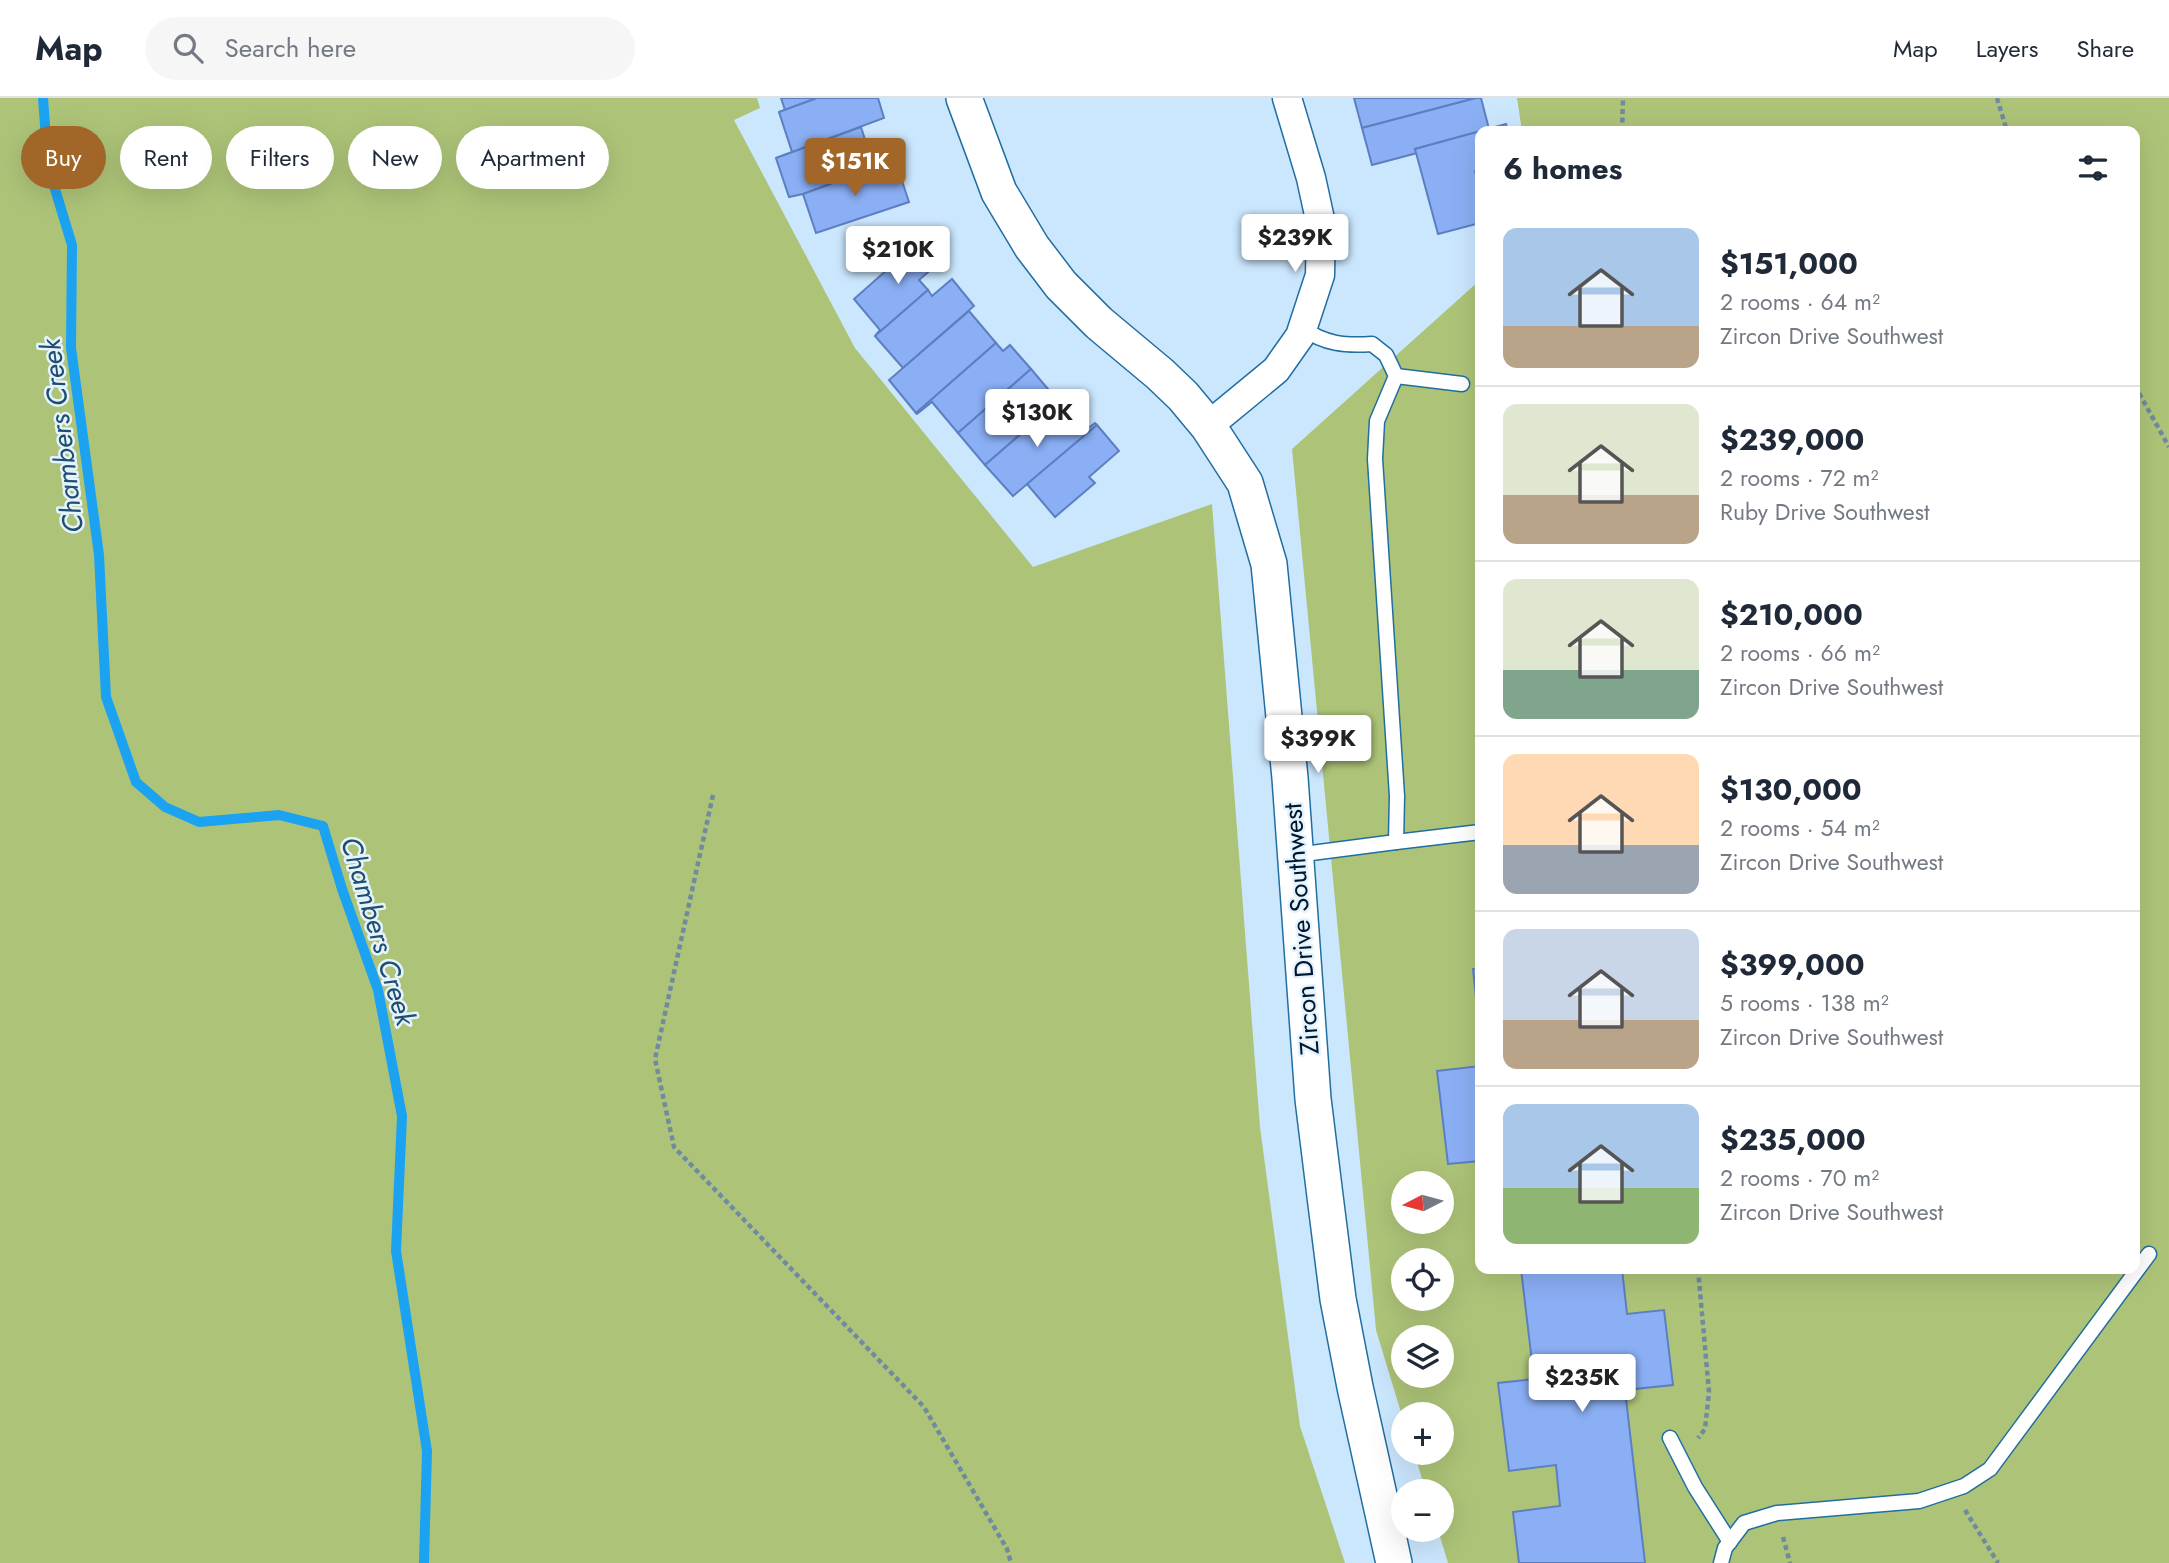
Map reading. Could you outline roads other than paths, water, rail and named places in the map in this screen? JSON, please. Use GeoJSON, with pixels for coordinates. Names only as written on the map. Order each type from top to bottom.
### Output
{"type":"FeatureCollection","features":[{"type":"Feature","properties":{"kind":"street","name":"Zircon Drive Southwest"},"geometry":{"type":"LineString","coordinates":[[964,98],[999,192],[1032,247],[1061,285],[1099,323],[1175,389],[1208,426],[1245,484],[1269,564],[1296,855],[1313,1099],[1338,1300],[1354,1387],[1394,1563]]}},
{"type":"Feature","properties":{"kind":"street"},"geometry":{"type":"LineString","coordinates":[[1208,426],[1276,370],[1300,336],[1320,275],[1321,224],[1311,178],[1287,98]]}},
{"type":"Feature","properties":{"kind":"lane"},"geometry":{"type":"LineString","coordinates":[[1303,328],[1318,339],[1353,345],[1372,344],[1386,355],[1396,376],[1377,421],[1375,459],[1397,796],[1396,842]]}},
{"type":"Feature","properties":{"kind":"lane"},"geometry":{"type":"LineString","coordinates":[[1396,376],[1462,384]]}},
{"type":"Feature","properties":{"kind":"lane"},"geometry":{"type":"LineString","coordinates":[[1296,855],[1475,833]]}},
{"type":"Feature","properties":{"kind":"lane"},"geometry":{"type":"LineString","coordinates":[[2140,1265],[2148,1254]]}},
{"type":"Feature","properties":{"kind":"lane"},"geometry":{"type":"LineString","coordinates":[[1721,1563],[1725,1548],[1744,1522],[1777,1513],[1919,1501],[1964,1486],[1990,1469],[2133,1274]]}},
{"type":"Feature","properties":{"kind":"lane"},"geometry":{"type":"LineString","coordinates":[[1670,1438],[1695,1487],[1730,1542]]}},
{"type":"Feature","properties":{"kind":"waterway","name":"Chambers Creek"},"geometry":{"type":"LineString","coordinates":[[43,98],[48,166],[72,245],[71,348],[99,555],[106,697],[136,782],[165,807],[199,822],[279,815],[323,826],[378,990],[402,1116],[396,1251],[427,1451],[424,1563]]}}]}
